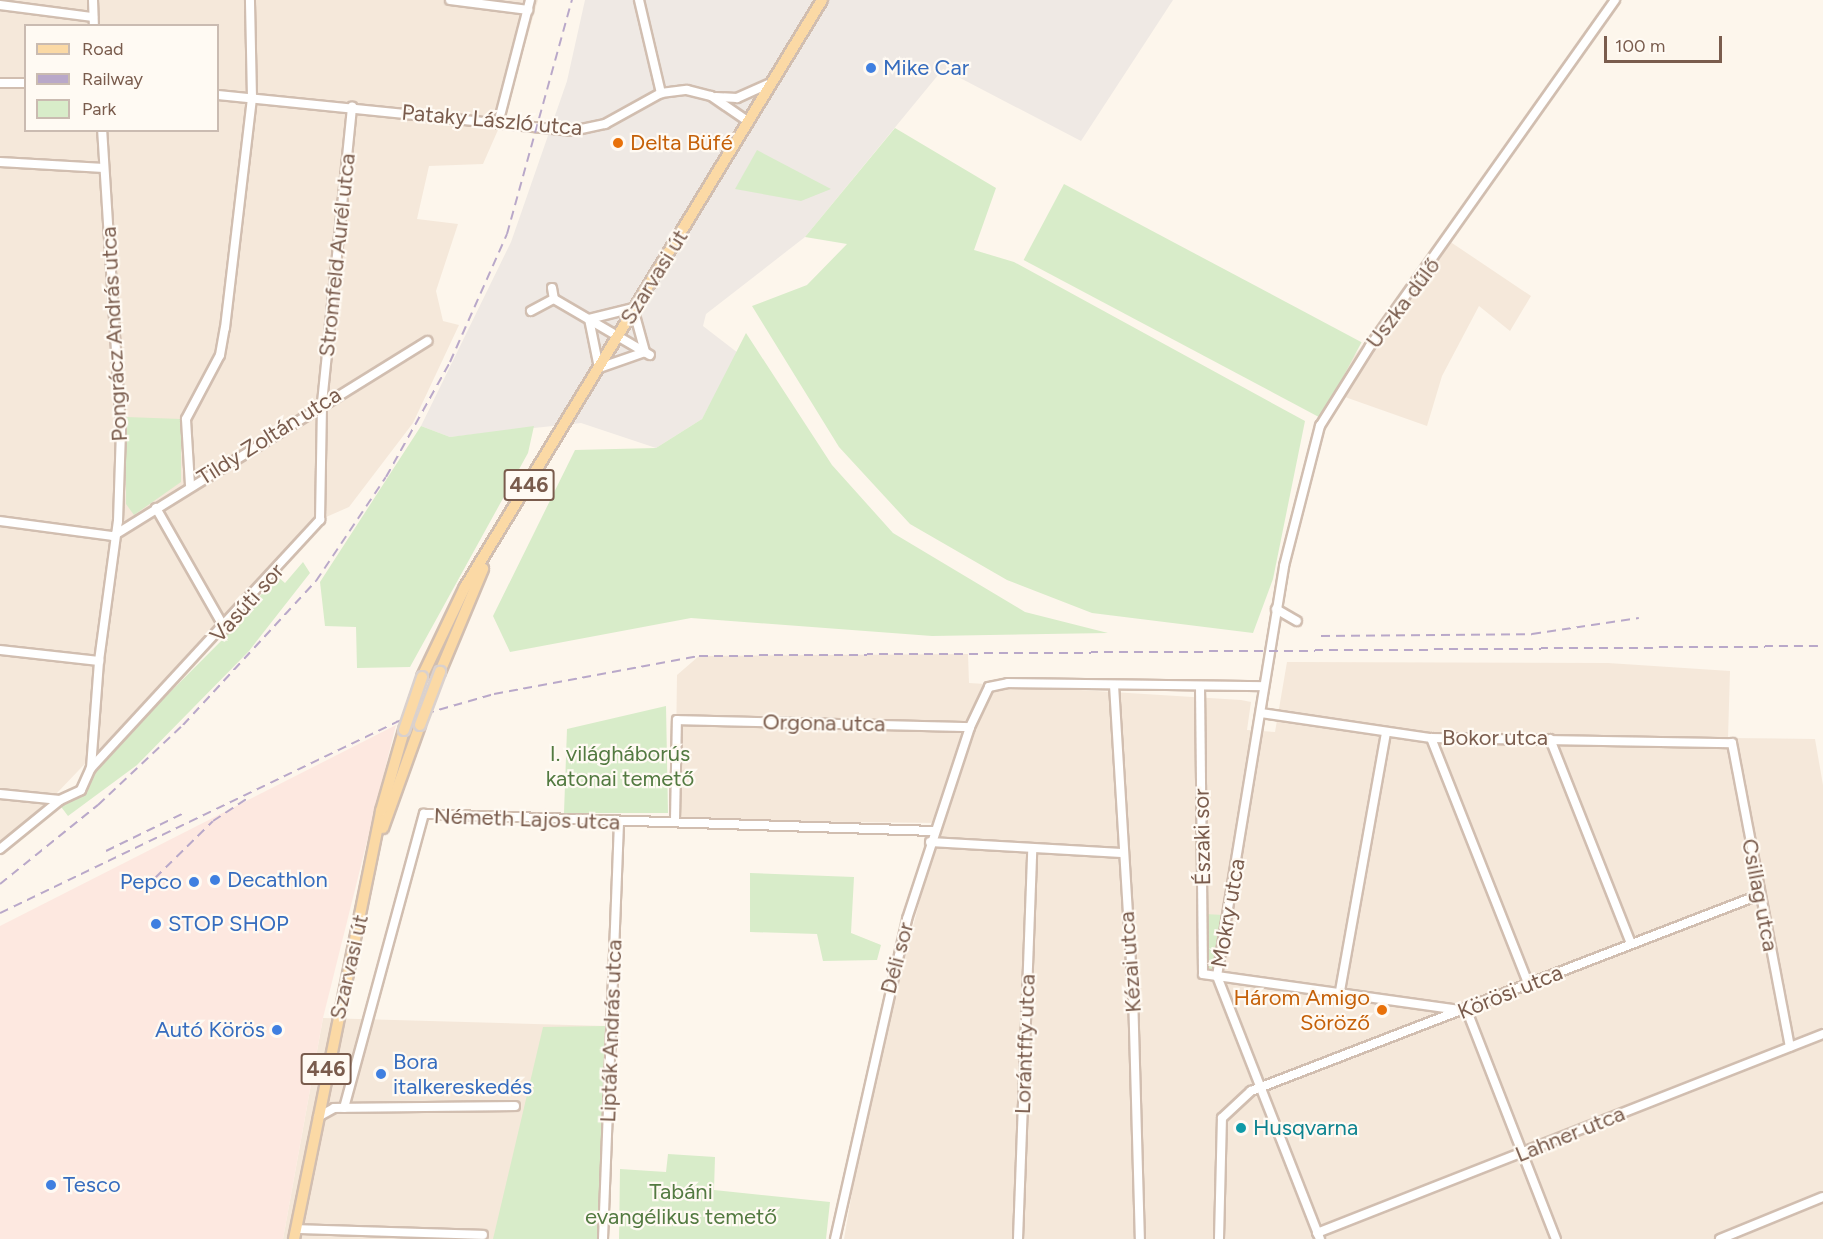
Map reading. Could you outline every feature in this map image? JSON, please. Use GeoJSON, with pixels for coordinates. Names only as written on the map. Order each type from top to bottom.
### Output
{"type":"FeatureCollection","features":[{"type":"Feature","properties":{"kind":"main road","name":"Szarvasi út"},"geometry":{"type":"LineString","coordinates":[[380,837],[381,811],[422,677],[465,587],[489,555],[633,308],[822,0]]}},
{"type":"Feature","properties":{"kind":"main road","name":"Szarvasi út"},"geometry":{"type":"LineString","coordinates":[[295,1234],[317,1117],[380,837],[440,672],[489,555]]}},
{"type":"Feature","properties":{"kind":"street"},"geometry":{"type":"LineString","coordinates":[[0,5],[94,21],[93,0]]}},
{"type":"Feature","properties":{"kind":"street"},"geometry":{"type":"LineString","coordinates":[[190,485],[186,419],[223,343],[252,98],[250,0]]}},
{"type":"Feature","properties":{"kind":"street"},"geometry":{"type":"LineString","coordinates":[[450,0],[528,10]]}},
{"type":"Feature","properties":{"kind":"street"},"geometry":{"type":"LineString","coordinates":[[499,120],[530,0]]}},
{"type":"Feature","properties":{"kind":"street"},"geometry":{"type":"LineString","coordinates":[[639,0],[661,93]]}},
{"type":"Feature","properties":{"kind":"street","name":"Uszka dűlő"},"geometry":{"type":"LineString","coordinates":[[1270,641],[1320,426],[1370,346],[1615,0]]}},
{"type":"Feature","properties":{"kind":"street"},"geometry":{"type":"LineString","coordinates":[[0,83],[24,83]]}},
{"type":"Feature","properties":{"kind":"street"},"geometry":{"type":"LineString","coordinates":[[711,96],[737,98],[771,83]]}},
{"type":"Feature","properties":{"kind":"street","name":"Pataky László utca"},"geometry":{"type":"LineString","coordinates":[[219,95],[590,130],[661,93],[687,90],[711,96],[749,122]]}},
{"type":"Feature","properties":{"kind":"street","name":"Stromfeld Aurél utca"},"geometry":{"type":"LineString","coordinates":[[322,403],[352,107]]}},
{"type":"Feature","properties":{"kind":"street","name":"Pongrácz András utca"},"geometry":{"type":"LineString","coordinates":[[91,768],[112,536],[118,521],[121,430],[102,132]]}},
{"type":"Feature","properties":{"kind":"street"},"geometry":{"type":"LineString","coordinates":[[0,162],[104,168]]}},
{"type":"Feature","properties":{"kind":"street"},"geometry":{"type":"LineString","coordinates":[[552,288],[554,299],[648,354]]}},
{"type":"Feature","properties":{"kind":"street"},"geometry":{"type":"LineString","coordinates":[[531,311],[554,299]]}},
{"type":"Feature","properties":{"kind":"street"},"geometry":{"type":"LineString","coordinates":[[589,319],[633,308],[648,354]]}},
{"type":"Feature","properties":{"kind":"street"},"geometry":{"type":"LineString","coordinates":[[589,319],[599,368],[648,354]]}},
{"type":"Feature","properties":{"kind":"street","name":"Tildy Zoltán utca"},"geometry":{"type":"LineString","coordinates":[[112,536],[322,403],[428,340]]}},
{"type":"Feature","properties":{"kind":"street","name":"Vasúti sor"},"geometry":{"type":"LineString","coordinates":[[0,849],[60,800],[81,790],[91,768],[225,629],[320,520],[322,403]]}},
{"type":"Feature","properties":{"kind":"street"},"geometry":{"type":"LineString","coordinates":[[156,508],[225,629]]}},
{"type":"Feature","properties":{"kind":"street"},"geometry":{"type":"LineString","coordinates":[[0,521],[112,536]]}},
{"type":"Feature","properties":{"kind":"street"},"geometry":{"type":"LineString","coordinates":[[1276,609],[1297,621]]}},
{"type":"Feature","properties":{"kind":"street","name":"Mokry utca"},"geometry":{"type":"LineString","coordinates":[[1270,641],[1261,713],[1217,976],[1319,1236]]}},
{"type":"Feature","properties":{"kind":"street"},"geometry":{"type":"LineString","coordinates":[[0,650],[99,661]]}},
{"type":"Feature","properties":{"kind":"street"},"geometry":{"type":"LineString","coordinates":[[1114,685],[1264,686]]}},
{"type":"Feature","properties":{"kind":"street","name":"Déli sor"},"geometry":{"type":"LineString","coordinates":[[835,1239],[870,1066],[930,842],[970,727],[989,687],[1114,685]]}},
{"type":"Feature","properties":{"kind":"street","name":"Kézai utca"},"geometry":{"type":"LineString","coordinates":[[1114,685],[1140,1239]]}},
{"type":"Feature","properties":{"kind":"street","name":"Északi sor"},"geometry":{"type":"LineString","coordinates":[[1200,686],[1203,974],[1217,976]]}},
{"type":"Feature","properties":{"kind":"street","name":"Bokor utca"},"geometry":{"type":"LineString","coordinates":[[1261,713],[1386,734],[1431,738],[1732,743]]}},
{"type":"Feature","properties":{"kind":"street","name":"Orgona utca"},"geometry":{"type":"LineString","coordinates":[[675,820],[677,720],[970,727]]}},
{"type":"Feature","properties":{"kind":"street"},"geometry":{"type":"LineString","coordinates":[[1340,991],[1386,734]]}},
{"type":"Feature","properties":{"kind":"street"},"geometry":{"type":"LineString","coordinates":[[1431,738],[1530,985]]}},
{"type":"Feature","properties":{"kind":"street"},"geometry":{"type":"LineString","coordinates":[[1550,739],[1631,944]]}},
{"type":"Feature","properties":{"kind":"street","name":"Csillag utca"},"geometry":{"type":"LineString","coordinates":[[1732,743],[1759,895],[1790,1047]]}},
{"type":"Feature","properties":{"kind":"street"},"geometry":{"type":"LineString","coordinates":[[0,794],[60,800]]}},
{"type":"Feature","properties":{"kind":"street","name":"Németh Lajos utca"},"geometry":{"type":"LineString","coordinates":[[344,1108],[424,814],[619,822],[675,820],[934,831]]}},
{"type":"Feature","properties":{"kind":"street","name":"Lipták András utca"},"geometry":{"type":"LineString","coordinates":[[603,1239],[619,822]]}},
{"type":"Feature","properties":{"kind":"street"},"geometry":{"type":"LineString","coordinates":[[930,842],[1122,853]]}},
{"type":"Feature","properties":{"kind":"street","name":"Lorántffy utca"},"geometry":{"type":"LineString","coordinates":[[1018,1239],[1032,849]]}},
{"type":"Feature","properties":{"kind":"street","name":"Körösi utca"},"geometry":{"type":"LineString","coordinates":[[1262,1092],[1375,1042],[1467,1011],[1759,895]]}},
{"type":"Feature","properties":{"kind":"street"},"geometry":{"type":"LineString","coordinates":[[1217,976],[1340,991],[1467,1011],[1557,1239]]}},
{"type":"Feature","properties":{"kind":"street","name":"Lahner utca"},"geometry":{"type":"LineString","coordinates":[[1319,1236],[1823,1034]]}},
{"type":"Feature","properties":{"kind":"street"},"geometry":{"type":"LineString","coordinates":[[1219,1239],[1222,1118],[1251,1092],[1262,1092]]}},
{"type":"Feature","properties":{"kind":"street"},"geometry":{"type":"LineString","coordinates":[[317,1117],[344,1108],[515,1106]]}},
{"type":"Feature","properties":{"kind":"street"},"geometry":{"type":"LineString","coordinates":[[1720,1239],[1823,1197]]}},
{"type":"Feature","properties":{"kind":"street"},"geometry":{"type":"LineString","coordinates":[[295,1234],[483,1235]]}},
{"type":"Feature","properties":{"kind":"shaded area"},"geometry":{"type":"Polygon","coordinates":[[[0,0],[538,0],[505,114],[483,164],[429,166],[417,219],[458,224],[436,291],[443,321],[459,325],[413,423],[349,507],[317,521],[57,793],[54,803],[0,842],[0,0]]]}},
{"type":"Feature","properties":{"kind":"shaded area"},"geometry":{"type":"Polygon","coordinates":[[[585,0],[1173,0],[1081,141],[943,69],[805,237],[706,314],[703,326],[738,353],[702,419],[656,448],[581,423],[450,437],[421,426],[511,242],[567,81],[585,0]]]}},
{"type":"Feature","properties":{"kind":"shaded area"},"geometry":{"type":"Polygon","coordinates":[[[1443,237],[1531,296],[1510,331],[1479,306],[1442,376],[1427,426],[1328,391],[1443,237]]]}},
{"type":"Feature","properties":{"kind":"shaded area"},"geometry":{"type":"Polygon","coordinates":[[[968,654],[969,683],[1241,700],[1251,702],[1247,730],[1275,732],[1287,662],[1608,663],[1730,671],[1728,738],[1815,739],[1823,785],[1823,1239],[844,1239],[868,1099],[940,823],[675,820],[677,675],[699,656],[968,654]]]}},
{"type":"Feature","properties":{"kind":"shaded area"},"geometry":{"type":"Polygon","coordinates":[[[396,725],[323,1018],[283,1239],[0,1239],[0,926],[396,725]]]}},
{"type":"Feature","properties":{"kind":"shaded area"},"geometry":{"type":"Polygon","coordinates":[[[323,1018],[605,1026],[599,1239],[283,1239],[323,1018]]]}},
{"type":"Feature","properties":{"kind":"green space"},"geometry":{"type":"Polygon","coordinates":[[[895,128],[996,188],[974,250],[1014,262],[1305,421],[1273,579],[1253,633],[1092,613],[1007,580],[910,524],[839,447],[752,306],[807,285],[847,244],[805,237],[895,128]]]}},
{"type":"Feature","properties":{"kind":"green space"},"geometry":{"type":"Polygon","coordinates":[[[757,150],[831,189],[801,201],[735,189],[757,150]]]}},
{"type":"Feature","properties":{"kind":"green space"},"geometry":{"type":"Polygon","coordinates":[[[1064,184],[1362,342],[1321,418],[1024,260],[1064,184]]]}},
{"type":"Feature","properties":{"kind":"green space"},"geometry":{"type":"Polygon","coordinates":[[[746,333],[832,465],[893,533],[1025,612],[1108,633],[932,636],[691,618],[510,652],[493,616],[575,450],[656,448],[702,419],[746,333]]]}},
{"type":"Feature","properties":{"kind":"green space"},"geometry":{"type":"Polygon","coordinates":[[[126,417],[181,419],[181,482],[134,515],[126,504],[126,417]]]}},
{"type":"Feature","properties":{"kind":"green space"},"geometry":{"type":"Polygon","coordinates":[[[421,426],[450,437],[534,426],[528,453],[410,667],[357,668],[356,627],[325,626],[320,582],[421,426]]]}},
{"type":"Feature","properties":{"kind":"green space"},"geometry":{"type":"Polygon","coordinates":[[[303,562],[310,573],[249,651],[137,765],[68,816],[59,804],[226,636],[277,576],[285,583],[303,562]]]}},
{"type":"Feature","properties":{"kind":"green space","name":"I. világháborús katonai temető"},"geometry":{"type":"Polygon","coordinates":[[[666,706],[668,813],[564,813],[567,729],[666,706]]]}},
{"type":"Feature","properties":{"kind":"green space"},"geometry":{"type":"Polygon","coordinates":[[[750,873],[854,877],[851,933],[881,945],[877,960],[823,961],[817,934],[750,932],[750,873]]]}},
{"type":"Feature","properties":{"kind":"green space"},"geometry":{"type":"Polygon","coordinates":[[[1205,914],[1223,915],[1215,973],[1207,966],[1205,914]]]}},
{"type":"Feature","properties":{"kind":"green space"},"geometry":{"type":"Polygon","coordinates":[[[605,1026],[599,1239],[493,1239],[543,1027],[605,1026]]]}},
{"type":"Feature","properties":{"kind":"green space","name":"Tabáni evangélikus temető"},"geometry":{"type":"Polygon","coordinates":[[[668,1154],[715,1157],[714,1190],[830,1202],[826,1239],[619,1239],[620,1169],[666,1172],[668,1154]]]}},
{"type":"Feature","properties":{"kind":"railway"},"geometry":{"type":"LineString","coordinates":[[0,884],[98,805],[183,725],[316,581],[386,477],[450,362],[507,234],[572,0]]}},
{"type":"Feature","properties":{"kind":"railway"},"geometry":{"type":"LineString","coordinates":[[1321,636],[1532,634],[1639,618]]}},
{"type":"Feature","properties":{"kind":"railway"},"geometry":{"type":"LineString","coordinates":[[0,913],[396,722],[494,694],[699,656],[1823,646]]}},
{"type":"Feature","properties":{"kind":"railway"},"geometry":{"type":"LineString","coordinates":[[155,878],[213,821],[248,798]]}},
{"type":"Feature","properties":{"kind":"railway"},"geometry":{"type":"LineString","coordinates":[[106,851],[184,813]]}},
{"type":"Feature","properties":{"kind":"place","name":"Mike Car"},"geometry":{"type":"Point","coordinates":[871,68]}},
{"type":"Feature","properties":{"kind":"place","name":"Delta Büfé"},"geometry":{"type":"Point","coordinates":[618,143]}},
{"type":"Feature","properties":{"kind":"place","name":"Decathlon"},"geometry":{"type":"Point","coordinates":[215,880]}},
{"type":"Feature","properties":{"kind":"place","name":"Pepco"},"geometry":{"type":"Point","coordinates":[194,882]}},
{"type":"Feature","properties":{"kind":"place","name":"STOP SHOP"},"geometry":{"type":"Point","coordinates":[156,924]}},
{"type":"Feature","properties":{"kind":"place","name":"Három Amigo Söröző"},"geometry":{"type":"Point","coordinates":[1382,1010]}},
{"type":"Feature","properties":{"kind":"place","name":"Autó Körös"},"geometry":{"type":"Point","coordinates":[277,1030]}},
{"type":"Feature","properties":{"kind":"place","name":"Bora italkereskedés"},"geometry":{"type":"Point","coordinates":[381,1074]}},
{"type":"Feature","properties":{"kind":"place","name":"Husqvarna"},"geometry":{"type":"Point","coordinates":[1241,1128]}},
{"type":"Feature","properties":{"kind":"place","name":"Tesco"},"geometry":{"type":"Point","coordinates":[51,1185]}}]}
